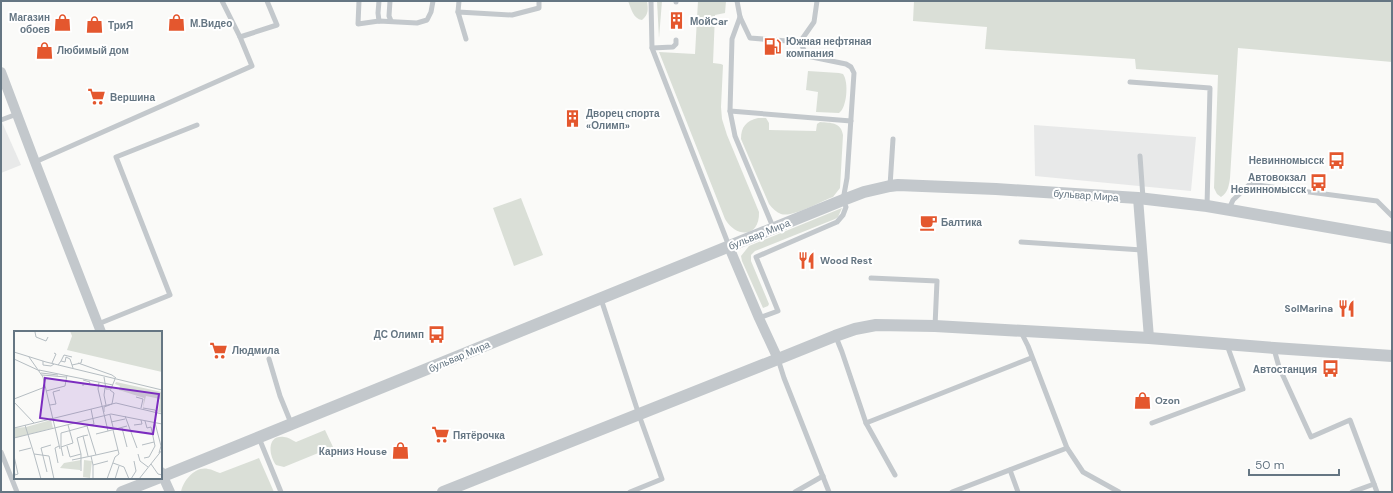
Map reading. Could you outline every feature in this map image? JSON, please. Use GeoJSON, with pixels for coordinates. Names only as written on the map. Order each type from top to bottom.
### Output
{"type":"FeatureCollection","features":[{"type":"Feature","properties":{"kind":"street"},"geometry":{"type":"LineString","coordinates":[[1,72],[100,328]]}},
{"type":"Feature","properties":{"kind":"street","name":"бульвар Мира"},"geometry":{"type":"LineString","coordinates":[[162,476],[843,200],[864,192],[890,186],[996,189],[1141,199],[1229,209],[1392,238]]}},
{"type":"Feature","properties":{"kind":"street"},"geometry":{"type":"LineString","coordinates":[[1141,199],[1142,250],[1149,338]]}},
{"type":"Feature","properties":{"kind":"street"},"geometry":{"type":"LineString","coordinates":[[729,247],[778,359]]}},
{"type":"Feature","properties":{"kind":"street"},"geometry":{"type":"LineString","coordinates":[[443,492],[835,336],[855,329],[876,325],[935,326],[1149,338],[1392,356]]}},
{"type":"Feature","properties":{"kind":"street"},"geometry":{"type":"LineString","coordinates":[[162,478],[170,492]]}},
{"type":"Feature","properties":{"kind":"street","name":"бульвар Мира"},"geometry":{"type":"LineString","coordinates":[[122,492],[154,479]]}},
{"type":"Feature","properties":{"kind":"lane"},"geometry":{"type":"LineString","coordinates":[[35,162],[252,66],[240,37],[222,1]]}},
{"type":"Feature","properties":{"kind":"lane"},"geometry":{"type":"LineString","coordinates":[[240,37],[277,24],[267,1]]}},
{"type":"Feature","properties":{"kind":"lane"},"geometry":{"type":"LineString","coordinates":[[360,1],[358,24],[380,21],[417,23],[427,20],[432,12],[433,1]]}},
{"type":"Feature","properties":{"kind":"lane"},"geometry":{"type":"LineString","coordinates":[[379,1],[378,13],[380,21]]}},
{"type":"Feature","properties":{"kind":"lane"},"geometry":{"type":"LineString","coordinates":[[390,1],[389,16],[391,21]]}},
{"type":"Feature","properties":{"kind":"lane"},"geometry":{"type":"LineString","coordinates":[[459,1],[458,12],[466,39]]}},
{"type":"Feature","properties":{"kind":"lane"},"geometry":{"type":"LineString","coordinates":[[458,12],[512,15],[539,8],[539,1]]}},
{"type":"Feature","properties":{"kind":"lane"},"geometry":{"type":"LineString","coordinates":[[651,1],[652,48],[729,247]]}},
{"type":"Feature","properties":{"kind":"lane"},"geometry":{"type":"LineString","coordinates":[[737,1],[740,17],[750,38],[800,42]]}},
{"type":"Feature","properties":{"kind":"lane"},"geometry":{"type":"LineString","coordinates":[[800,42],[814,22],[817,1]]}},
{"type":"Feature","properties":{"kind":"lane"},"geometry":{"type":"LineString","coordinates":[[740,17],[732,39],[730,111],[735,136],[773,228]]}},
{"type":"Feature","properties":{"kind":"lane"},"geometry":{"type":"LineString","coordinates":[[652,48],[673,47],[676,44],[676,40]]}},
{"type":"Feature","properties":{"kind":"lane"},"geometry":{"type":"LineString","coordinates":[[759,318],[778,310],[756,257],[837,222],[843,215],[846,207],[843,200],[847,178],[854,73],[851,67],[846,64],[807,56],[800,42]]}},
{"type":"Feature","properties":{"kind":"lane"},"geometry":{"type":"LineString","coordinates":[[1130,82],[1210,88],[1208,206]]}},
{"type":"Feature","properties":{"kind":"lane"},"geometry":{"type":"LineString","coordinates":[[730,111],[851,121]]}},
{"type":"Feature","properties":{"kind":"lane"},"geometry":{"type":"LineString","coordinates":[[1,120],[17,114]]}},
{"type":"Feature","properties":{"kind":"lane"},"geometry":{"type":"LineString","coordinates":[[100,328],[170,295],[116,157],[197,125]]}},
{"type":"Feature","properties":{"kind":"lane"},"geometry":{"type":"LineString","coordinates":[[890,186],[893,139]]}},
{"type":"Feature","properties":{"kind":"lane"},"geometry":{"type":"LineString","coordinates":[[1140,156],[1141,199]]}},
{"type":"Feature","properties":{"kind":"lane"},"geometry":{"type":"LineString","coordinates":[[1229,209],[1233,200],[1250,184],[1377,201],[1392,216]]}},
{"type":"Feature","properties":{"kind":"lane"},"geometry":{"type":"LineString","coordinates":[[1021,242],[1142,250]]}},
{"type":"Feature","properties":{"kind":"lane"},"geometry":{"type":"LineString","coordinates":[[871,278],[937,281],[935,326]]}},
{"type":"Feature","properties":{"kind":"lane"},"geometry":{"type":"LineString","coordinates":[[601,299],[662,479],[630,492]]}},
{"type":"Feature","properties":{"kind":"lane"},"geometry":{"type":"LineString","coordinates":[[1021,331],[1067,448],[1083,472],[1119,492]]}},
{"type":"Feature","properties":{"kind":"lane"},"geometry":{"type":"LineString","coordinates":[[835,336],[842,352],[866,423],[895,475]]}},
{"type":"Feature","properties":{"kind":"lane"},"geometry":{"type":"LineString","coordinates":[[1152,423],[1243,389],[1227,344]]}},
{"type":"Feature","properties":{"kind":"lane"},"geometry":{"type":"LineString","coordinates":[[1274,348],[1279,367],[1311,437],[1350,420],[1377,492]]}},
{"type":"Feature","properties":{"kind":"lane"},"geometry":{"type":"LineString","coordinates":[[866,423],[1031,358]]}},
{"type":"Feature","properties":{"kind":"lane"},"geometry":{"type":"LineString","coordinates":[[269,359],[280,396],[291,423]]}},
{"type":"Feature","properties":{"kind":"lane"},"geometry":{"type":"LineString","coordinates":[[778,359],[784,378],[829,492]]}},
{"type":"Feature","properties":{"kind":"lane"},"geometry":{"type":"LineString","coordinates":[[258,437],[281,492]]}},
{"type":"Feature","properties":{"kind":"lane"},"geometry":{"type":"LineString","coordinates":[[952,492],[1067,448]]}},
{"type":"Feature","properties":{"kind":"lane"},"geometry":{"type":"LineString","coordinates":[[1,452],[17,492]]}},
{"type":"Feature","properties":{"kind":"lane"},"geometry":{"type":"LineString","coordinates":[[1010,470],[1018,492]]}},
{"type":"Feature","properties":{"kind":"lane"},"geometry":{"type":"LineString","coordinates":[[795,492],[823,476]]}},
{"type":"Feature","properties":{"kind":"lane"},"geometry":{"type":"LineString","coordinates":[[1352,492],[1374,484]]}},
{"type":"Feature","properties":{"kind":"shaded area"},"geometry":{"type":"Polygon","coordinates":[[[628,1],[647,1],[647,13],[642,20],[636,18],[628,1]]]}},
{"type":"Feature","properties":{"kind":"shaded area"},"geometry":{"type":"Polygon","coordinates":[[[657,1],[662,1],[659,38],[657,1]]]}},
{"type":"Feature","properties":{"kind":"shaded area"},"geometry":{"type":"Polygon","coordinates":[[[698,1],[726,1],[725,13],[715,15],[713,63],[723,65],[721,107],[722,119],[727,135],[759,212],[756,226],[747,232],[736,230],[725,219],[659,52],[695,54],[698,1]]]}},
{"type":"Feature","properties":{"kind":"shaded area"},"geometry":{"type":"Polygon","coordinates":[[[914,1],[1392,1],[1392,62],[1238,48],[1230,178],[1227,191],[1221,197],[1217,194],[1214,188],[1218,75],[1136,69],[1135,59],[985,49],[987,27],[913,21],[914,1]]]}},
{"type":"Feature","properties":{"kind":"shaded area"},"geometry":{"type":"Polygon","coordinates":[[[808,71],[843,74],[846,83],[846,95],[844,106],[839,113],[816,112],[818,92],[806,90],[808,71]]]}},
{"type":"Feature","properties":{"kind":"shaded area"},"geometry":{"type":"Polygon","coordinates":[[[758,118],[766,118],[769,123],[769,130],[816,131],[817,124],[820,122],[838,125],[843,135],[840,188],[833,197],[792,214],[786,215],[781,214],[771,207],[741,139],[742,131],[745,125],[758,118]]]}},
{"type":"Feature","properties":{"kind":"shaded area"},"geometry":{"type":"Polygon","coordinates":[[[1,120],[21,165],[1,173],[1,120]]]}},
{"type":"Feature","properties":{"kind":"shaded area"},"geometry":{"type":"Polygon","coordinates":[[[1034,125],[1196,137],[1191,191],[1035,176],[1034,125]]]}},
{"type":"Feature","properties":{"kind":"shaded area"},"geometry":{"type":"Polygon","coordinates":[[[521,198],[543,255],[514,266],[493,208],[521,198]]]}},
{"type":"Feature","properties":{"kind":"shaded area"},"geometry":{"type":"Polygon","coordinates":[[[842,208],[838,217],[835,219],[755,251],[751,255],[751,261],[769,304],[763,308],[741,256],[749,246],[842,208]]]}},
{"type":"Feature","properties":{"kind":"shaded area"},"geometry":{"type":"Polygon","coordinates":[[[325,430],[333,447],[284,467],[276,465],[271,452],[274,439],[278,437],[286,437],[296,442],[325,430]]]}},
{"type":"Feature","properties":{"kind":"shaded area"},"geometry":{"type":"Polygon","coordinates":[[[259,458],[274,492],[181,492],[184,483],[194,472],[203,469],[210,469],[220,473],[259,458]]]}},
{"type":"Feature","properties":{"kind":"place","name":"МойCar"},"geometry":{"type":"Point","coordinates":[677,21]}},
{"type":"Feature","properties":{"kind":"place","name":"Магазин обоев"},"geometry":{"type":"Point","coordinates":[63,23]}},
{"type":"Feature","properties":{"kind":"place","name":"М.Видео"},"geometry":{"type":"Point","coordinates":[177,23]}},
{"type":"Feature","properties":{"kind":"place","name":"ТриЯ"},"geometry":{"type":"Point","coordinates":[95,25]}},
{"type":"Feature","properties":{"kind":"place","name":"Южная нефтяная компания"},"geometry":{"type":"Point","coordinates":[773,47]}},
{"type":"Feature","properties":{"kind":"place","name":"Любимый дом"},"geometry":{"type":"Point","coordinates":[44,50]}},
{"type":"Feature","properties":{"kind":"place","name":"Вершина"},"geometry":{"type":"Point","coordinates":[97,97]}},
{"type":"Feature","properties":{"kind":"place","name":"Дворец спорта «Олимп»"},"geometry":{"type":"Point","coordinates":[573,119]}},
{"type":"Feature","properties":{"kind":"place","name":"Невинномысск"},"geometry":{"type":"Point","coordinates":[1337,160]}},
{"type":"Feature","properties":{"kind":"place","name":"Автовокзал Невинномысск"},"geometry":{"type":"Point","coordinates":[1319,183]}},
{"type":"Feature","properties":{"kind":"place","name":"Балтика"},"geometry":{"type":"Point","coordinates":[928,222]}},
{"type":"Feature","properties":{"kind":"place","name":"Wood Rest"},"geometry":{"type":"Point","coordinates":[807,260]}},
{"type":"Feature","properties":{"kind":"place","name":"SolMarina"},"geometry":{"type":"Point","coordinates":[1346,308]}},
{"type":"Feature","properties":{"kind":"place","name":"ДС Олимп"},"geometry":{"type":"Point","coordinates":[437,334]}},
{"type":"Feature","properties":{"kind":"place","name":"Людмила"},"geometry":{"type":"Point","coordinates":[219,350]}},
{"type":"Feature","properties":{"kind":"place","name":"Автостанция"},"geometry":{"type":"Point","coordinates":[1330,369]}},
{"type":"Feature","properties":{"kind":"place","name":"Ozon"},"geometry":{"type":"Point","coordinates":[1142,400]}},
{"type":"Feature","properties":{"kind":"place","name":"Пятёрочка"},"geometry":{"type":"Point","coordinates":[440,435]}},
{"type":"Feature","properties":{"kind":"place","name":"Карниз House"},"geometry":{"type":"Point","coordinates":[400,451]}}]}
